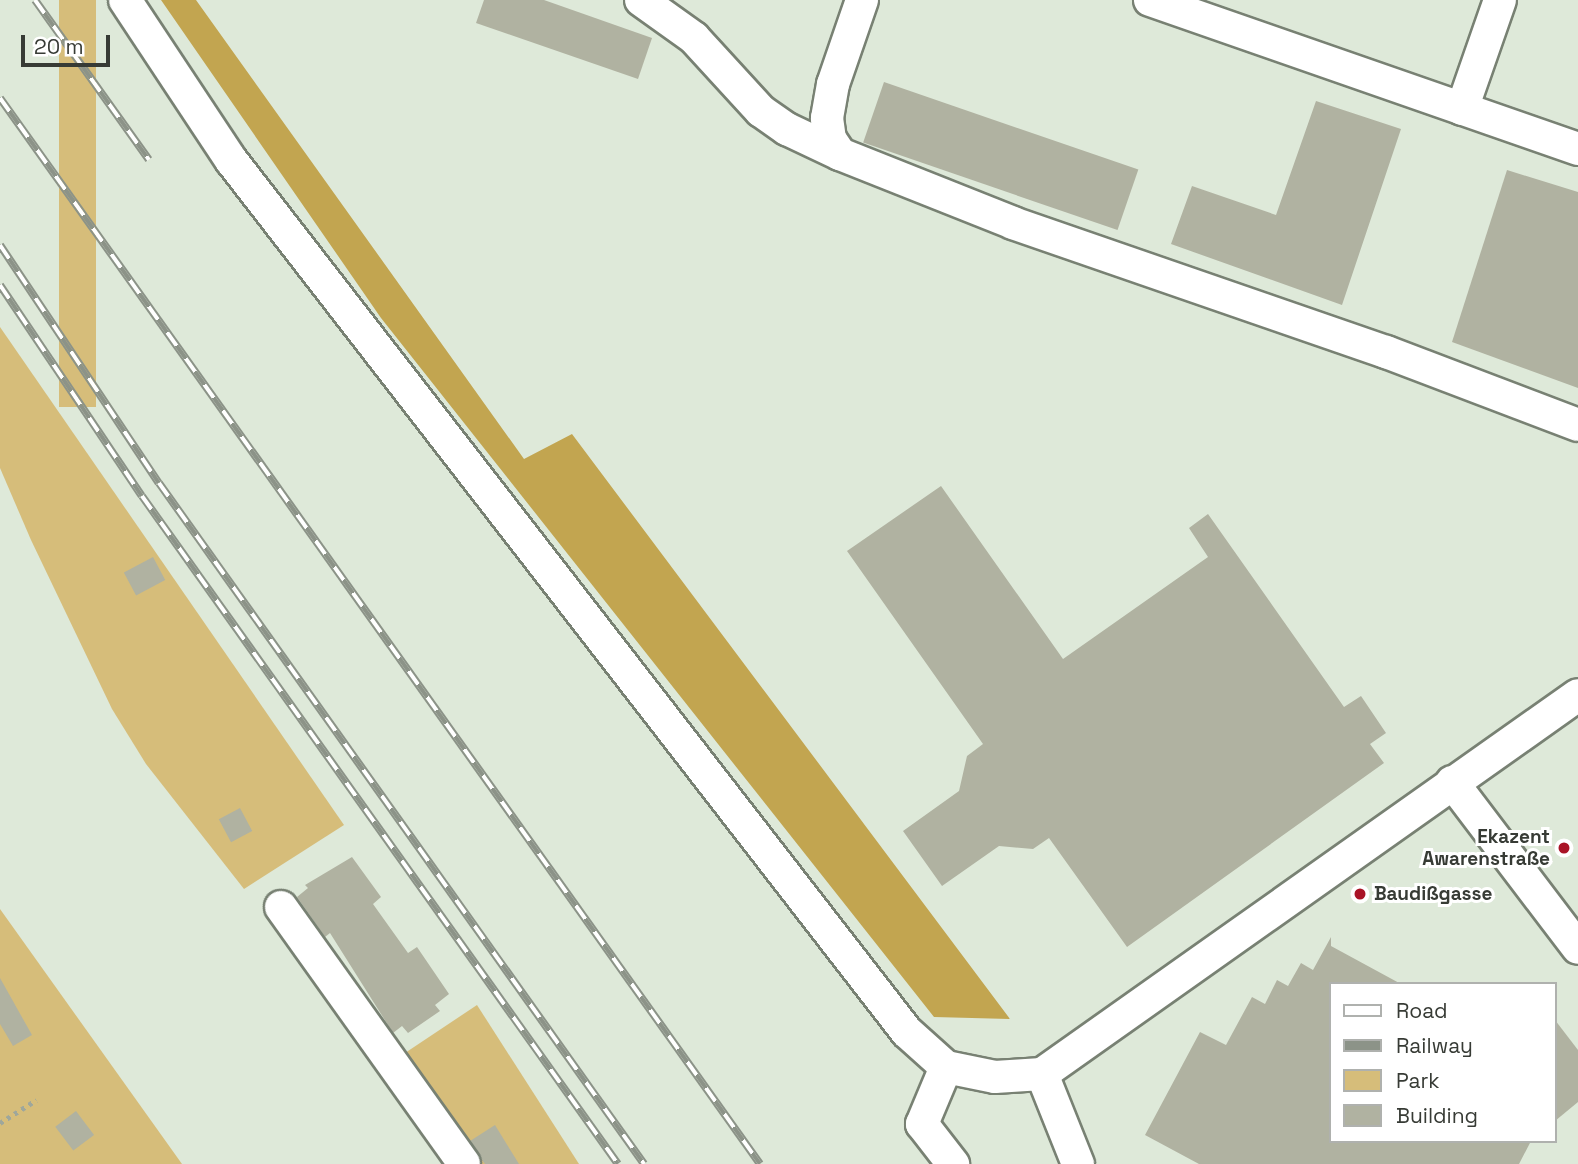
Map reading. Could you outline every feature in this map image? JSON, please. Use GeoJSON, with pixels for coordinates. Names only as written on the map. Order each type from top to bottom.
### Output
{"type":"FeatureCollection","features":[{"type":"Feature","properties":{"kind":"street"},"geometry":{"type":"LineString","coordinates":[[125,0],[231,160],[907,1032],[946,1066],[995,1077],[1042,1074],[1578,695]]}},
{"type":"Feature","properties":{"kind":"street"},"geometry":{"type":"LineString","coordinates":[[641,0],[694,38],[761,111],[787,130],[1013,223],[1386,352],[1578,425]]}},
{"type":"Feature","properties":{"kind":"street"},"geometry":{"type":"LineString","coordinates":[[840,154],[830,139],[827,118],[833,84],[862,0]]}},
{"type":"Feature","properties":{"kind":"street"},"geometry":{"type":"LineString","coordinates":[[1150,0],[1578,149]]}},
{"type":"Feature","properties":{"kind":"street"},"geometry":{"type":"LineString","coordinates":[[1462,109],[1500,0]]}},
{"type":"Feature","properties":{"kind":"street"},"geometry":{"type":"LineString","coordinates":[[1452,782],[1578,948]]}},
{"type":"Feature","properties":{"kind":"street"},"geometry":{"type":"LineString","coordinates":[[281,906],[464,1164]]}},
{"type":"Feature","properties":{"kind":"street"},"geometry":{"type":"LineString","coordinates":[[946,1066],[922,1124],[953,1164]]}},
{"type":"Feature","properties":{"kind":"street"},"geometry":{"type":"LineString","coordinates":[[1042,1074],[1078,1164]]}},
{"type":"Feature","properties":{"kind":"path"},"geometry":{"type":"LineString","coordinates":[[0,1123],[36,1100]]}},
{"type":"Feature","properties":{"kind":"green space"},"geometry":{"type":"Polygon","coordinates":[[[59,0],[96,0],[96,407],[59,407],[59,0]]]}},
{"type":"Feature","properties":{"kind":"green space"},"geometry":{"type":"Polygon","coordinates":[[[0,327],[344,825],[244,889],[146,764],[112,709],[31,540],[0,468],[0,327]]]}},
{"type":"Feature","properties":{"kind":"green space"},"geometry":{"type":"Polygon","coordinates":[[[0,909],[182,1164],[0,1164],[0,909]]]}},
{"type":"Feature","properties":{"kind":"green space"},"geometry":{"type":"Polygon","coordinates":[[[477,1005],[579,1164],[473,1164],[396,1059],[477,1005]]]}},
{"type":"Feature","properties":{"kind":"shaded area"},"geometry":{"type":"Polygon","coordinates":[[[161,0],[196,0],[524,459],[572,434],[1010,1019],[934,1017],[381,318],[161,0]]]}},
{"type":"Feature","properties":{"kind":"building"},"geometry":{"type":"Polygon","coordinates":[[[484,0],[544,0],[652,38],[638,79],[476,23],[484,0]]]}},
{"type":"Feature","properties":{"kind":"building"},"geometry":{"type":"Polygon","coordinates":[[[884,82],[1138,170],[1118,230],[863,143],[884,82]]]}},
{"type":"Feature","properties":{"kind":"building"},"geometry":{"type":"Polygon","coordinates":[[[1316,101],[1401,129],[1342,305],[1171,244],[1192,186],[1276,215],[1316,101]]]}},
{"type":"Feature","properties":{"kind":"building"},"geometry":{"type":"Polygon","coordinates":[[[1507,170],[1578,192],[1578,388],[1452,342],[1507,170]]]}},
{"type":"Feature","properties":{"kind":"building"},"geometry":{"type":"Polygon","coordinates":[[[941,486],[1063,659],[1208,557],[1189,528],[1208,514],[1344,707],[1361,696],[1386,733],[1370,744],[1384,763],[1127,947],[1049,838],[1033,849],[999,846],[942,886],[903,831],[959,791],[967,756],[983,744],[847,551],[941,486]]]}},
{"type":"Feature","properties":{"kind":"building"},"geometry":{"type":"Polygon","coordinates":[[[153,557],[165,580],[136,595],[124,572],[153,557]]]}},
{"type":"Feature","properties":{"kind":"building"},"geometry":{"type":"Polygon","coordinates":[[[240,808],[252,831],[231,842],[219,819],[240,808]]]}},
{"type":"Feature","properties":{"kind":"building"},"geometry":{"type":"Polygon","coordinates":[[[352,857],[381,897],[373,904],[408,953],[417,947],[449,994],[435,1005],[440,1011],[408,1033],[402,1026],[393,1033],[330,933],[325,937],[297,897],[308,888],[305,885],[352,857]]]}},
{"type":"Feature","properties":{"kind":"building"},"geometry":{"type":"Polygon","coordinates":[[[1331,937],[1331,946],[1397,982],[1330,982],[1330,1143],[1530,1143],[1519,1164],[1199,1164],[1145,1135],[1200,1032],[1226,1045],[1252,997],[1265,1004],[1277,980],[1288,986],[1301,963],[1313,970],[1331,937]]]}},
{"type":"Feature","properties":{"kind":"building"},"geometry":{"type":"Polygon","coordinates":[[[0,978],[32,1035],[13,1046],[0,1024],[0,978]]]}},
{"type":"Feature","properties":{"kind":"building"},"geometry":{"type":"Polygon","coordinates":[[[1557,1023],[1578,1050],[1578,1102],[1557,1119],[1557,1023]]]}},
{"type":"Feature","properties":{"kind":"building"},"geometry":{"type":"Polygon","coordinates":[[[76,1111],[94,1135],[73,1151],[55,1127],[76,1111]]]}},
{"type":"Feature","properties":{"kind":"building"},"geometry":{"type":"Polygon","coordinates":[[[495,1125],[519,1164],[485,1164],[481,1159],[470,1141],[495,1125]]]}},
{"type":"Feature","properties":{"kind":"railway"},"geometry":{"type":"LineString","coordinates":[[35,0],[149,160]]}},
{"type":"Feature","properties":{"kind":"railway"},"geometry":{"type":"LineString","coordinates":[[0,98],[760,1164]]}},
{"type":"Feature","properties":{"kind":"railway"},"geometry":{"type":"LineString","coordinates":[[0,245],[159,483],[644,1164]]}},
{"type":"Feature","properties":{"kind":"railway"},"geometry":{"type":"LineString","coordinates":[[0,285],[142,496],[618,1164]]}},
{"type":"Feature","properties":{"kind":"place","name":"Ekazent Awarenstraße"},"geometry":{"type":"Point","coordinates":[1564,848]}},
{"type":"Feature","properties":{"kind":"place","name":"Baudißgasse"},"geometry":{"type":"Point","coordinates":[1360,894]}}]}
